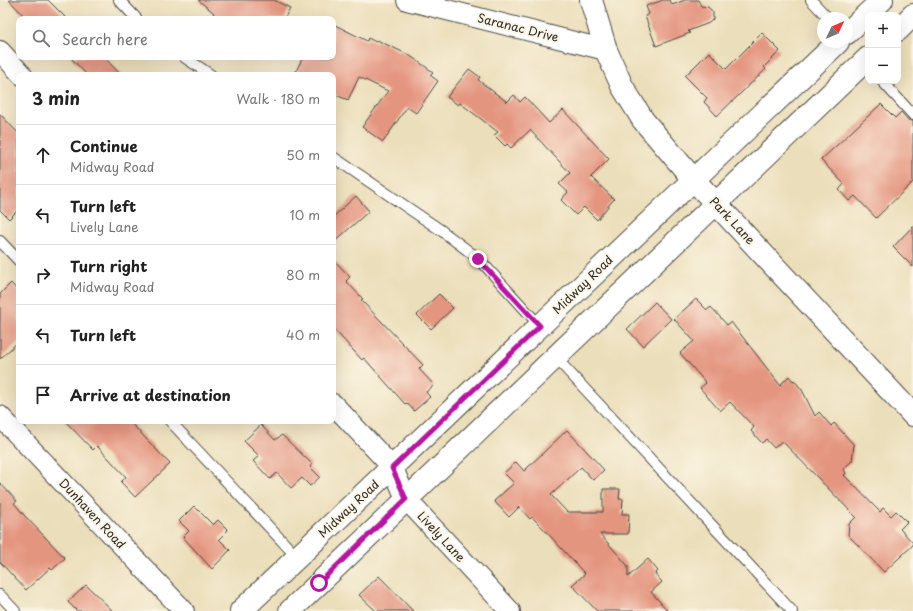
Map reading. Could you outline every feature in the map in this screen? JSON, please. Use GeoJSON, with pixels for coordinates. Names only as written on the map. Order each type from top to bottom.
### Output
{"type":"FeatureCollection","features":[{"type":"Feature","properties":{"kind":"main road","name":"Park Lane"},"geometry":{"type":"LineString","coordinates":[[591,0],[606,50],[622,86],[644,120],[693,179],[913,415]]}},
{"type":"Feature","properties":{"kind":"main road"},"geometry":{"type":"LineString","coordinates":[[853,27],[882,0]]}},
{"type":"Feature","properties":{"kind":"main road"},"geometry":{"type":"LineString","coordinates":[[901,27],[913,15]]}},
{"type":"Feature","properties":{"kind":"main road","name":"Midway Road"},"geometry":{"type":"LineString","coordinates":[[241,611],[832,48]]}},
{"type":"Feature","properties":{"kind":"main road"},"geometry":{"type":"LineString","coordinates":[[290,611],[555,357],[865,64]]}},
{"type":"Feature","properties":{"kind":"street","name":"Saranac Drive"},"geometry":{"type":"LineString","coordinates":[[407,0],[606,50]]}},
{"type":"Feature","properties":{"kind":"street"},"geometry":{"type":"LineString","coordinates":[[0,51],[19,72]]}},
{"type":"Feature","properties":{"kind":"street","name":"Lively Lane"},"geometry":{"type":"LineString","coordinates":[[336,407],[392,468],[406,499],[510,611]]}},
{"type":"Feature","properties":{"kind":"street","name":"Dunhaven Road"},"geometry":{"type":"LineString","coordinates":[[0,416],[184,611]]}},
{"type":"Feature","properties":{"kind":"lane"},"geometry":{"type":"LineString","coordinates":[[119,0],[134,16]]}},
{"type":"Feature","properties":{"kind":"lane"},"geometry":{"type":"LineString","coordinates":[[811,0],[822,12]]}},
{"type":"Feature","properties":{"kind":"lane"},"geometry":{"type":"LineString","coordinates":[[188,60],[206,72]]}},
{"type":"Feature","properties":{"kind":"lane"},"geometry":{"type":"LineString","coordinates":[[885,84],[913,115]]}},
{"type":"Feature","properties":{"kind":"lane"},"geometry":{"type":"LineString","coordinates":[[336,159],[442,231],[478,259],[540,326]]}},
{"type":"Feature","properties":{"kind":"lane"},"geometry":{"type":"LineString","coordinates":[[0,241],[16,258]]}},
{"type":"Feature","properties":{"kind":"lane"},"geometry":{"type":"LineString","coordinates":[[555,357],[792,611]]}},
{"type":"Feature","properties":{"kind":"lane"},"geometry":{"type":"LineString","coordinates":[[173,424],[297,557]]}},
{"type":"Feature","properties":{"kind":"lane"},"geometry":{"type":"LineString","coordinates":[[0,595],[15,611]]}},
{"type":"Feature","properties":{"kind":"building"},"geometry":{"type":"Polygon","coordinates":[[[9,0],[48,0],[64,16],[24,16],[9,0]]]}},
{"type":"Feature","properties":{"kind":"building"},"geometry":{"type":"Polygon","coordinates":[[[198,0],[274,0],[290,8],[286,16],[212,16],[214,13],[198,0]]]}},
{"type":"Feature","properties":{"kind":"building"},"geometry":{"type":"Polygon","coordinates":[[[663,0],[670,0],[672,5],[685,0],[698,0],[701,6],[708,7],[713,12],[713,19],[709,23],[688,31],[690,33],[656,46],[645,16],[649,14],[646,6],[663,0]]]}},
{"type":"Feature","properties":{"kind":"building"},"geometry":{"type":"Polygon","coordinates":[[[336,26],[367,41],[368,38],[376,42],[377,40],[409,55],[433,72],[430,75],[438,81],[416,113],[407,107],[383,142],[362,127],[388,91],[359,77],[348,100],[336,95],[336,72],[296,72],[302,60],[336,60],[336,26]]]}},
{"type":"Feature","properties":{"kind":"building"},"geometry":{"type":"Polygon","coordinates":[[[762,33],[780,51],[764,67],[766,69],[717,116],[704,102],[707,98],[685,76],[709,52],[726,69],[762,33]]]}},
{"type":"Feature","properties":{"kind":"building"},"geometry":{"type":"Polygon","coordinates":[[[73,60],[107,60],[118,72],[84,72],[73,60]]]}},
{"type":"Feature","properties":{"kind":"building"},"geometry":{"type":"Polygon","coordinates":[[[469,69],[480,77],[478,80],[507,102],[514,95],[520,102],[525,97],[549,123],[563,110],[609,159],[591,177],[614,199],[597,220],[584,207],[576,215],[561,200],[568,192],[559,184],[570,173],[530,130],[511,148],[507,144],[505,146],[494,135],[498,132],[460,103],[458,105],[447,97],[469,69]]]}},
{"type":"Feature","properties":{"kind":"building"},"geometry":{"type":"Polygon","coordinates":[[[881,104],[895,118],[901,112],[908,120],[913,121],[913,182],[876,218],[855,196],[849,201],[839,190],[844,184],[821,160],[881,104]]]}},
{"type":"Feature","properties":{"kind":"building"},"geometry":{"type":"Polygon","coordinates":[[[0,114],[16,131],[16,212],[9,219],[0,210],[0,114]]]}},
{"type":"Feature","properties":{"kind":"building"},"geometry":{"type":"Polygon","coordinates":[[[356,196],[369,211],[336,240],[336,214],[356,196]]]}},
{"type":"Feature","properties":{"kind":"building"},"geometry":{"type":"Polygon","coordinates":[[[913,226],[913,267],[893,247],[913,226]]]}},
{"type":"Feature","properties":{"kind":"building"},"geometry":{"type":"Polygon","coordinates":[[[336,262],[350,277],[346,281],[363,299],[361,300],[423,365],[419,369],[434,385],[426,392],[430,397],[414,411],[407,403],[405,404],[364,358],[362,360],[336,331],[336,262]]]}},
{"type":"Feature","properties":{"kind":"building"},"geometry":{"type":"Polygon","coordinates":[[[11,283],[16,289],[16,344],[0,359],[0,294],[11,283]]]}},
{"type":"Feature","properties":{"kind":"building"},"geometry":{"type":"Polygon","coordinates":[[[439,294],[453,308],[431,329],[417,315],[439,294]]]}},
{"type":"Feature","properties":{"kind":"building"},"geometry":{"type":"Polygon","coordinates":[[[696,299],[707,310],[711,307],[727,325],[731,322],[780,385],[789,376],[793,381],[794,380],[802,390],[815,416],[819,412],[831,426],[834,423],[854,445],[852,461],[843,469],[846,473],[844,475],[880,512],[883,508],[891,516],[896,511],[907,522],[900,529],[913,543],[913,545],[884,572],[848,535],[849,524],[856,517],[782,441],[774,448],[766,439],[762,443],[751,431],[754,427],[730,402],[720,411],[700,388],[706,383],[680,353],[694,341],[674,319],[696,299]]]}},
{"type":"Feature","properties":{"kind":"building"},"geometry":{"type":"Polygon","coordinates":[[[655,302],[671,319],[643,346],[627,329],[655,302]]]}},
{"type":"Feature","properties":{"kind":"building"},"geometry":{"type":"Polygon","coordinates":[[[68,424],[132,424],[170,464],[135,497],[121,482],[126,477],[97,446],[93,450],[68,424]]]}},
{"type":"Feature","properties":{"kind":"building"},"geometry":{"type":"Polygon","coordinates":[[[261,425],[275,440],[282,435],[312,464],[310,467],[320,477],[310,486],[302,478],[291,488],[277,473],[270,479],[253,461],[259,456],[244,441],[261,425]]]}},
{"type":"Feature","properties":{"kind":"building"},"geometry":{"type":"Polygon","coordinates":[[[567,430],[604,470],[593,480],[581,467],[551,495],[567,512],[603,512],[603,489],[620,489],[619,499],[623,499],[622,514],[629,514],[628,534],[600,534],[628,566],[628,577],[648,559],[658,571],[655,574],[662,582],[651,592],[668,611],[597,611],[572,585],[585,574],[541,526],[532,517],[530,519],[519,507],[509,517],[494,501],[514,483],[504,473],[516,462],[524,471],[567,430]]]}},
{"type":"Feature","properties":{"kind":"building"},"geometry":{"type":"Polygon","coordinates":[[[0,483],[17,501],[14,503],[24,515],[65,558],[52,570],[50,568],[26,590],[0,562],[0,483]]]}},
{"type":"Feature","properties":{"kind":"building"},"geometry":{"type":"Polygon","coordinates":[[[194,506],[213,525],[218,520],[228,530],[219,539],[230,550],[212,569],[183,537],[189,531],[179,521],[194,506]]]}},
{"type":"Feature","properties":{"kind":"building"},"geometry":{"type":"Polygon","coordinates":[[[379,576],[413,611],[376,611],[359,595],[379,576]]]}},
{"type":"Feature","properties":{"kind":"building"},"geometry":{"type":"Polygon","coordinates":[[[86,585],[113,611],[77,611],[68,602],[86,585]]]}},
{"type":"Feature","properties":{"kind":"route"},"geometry":{"type":"LineString","coordinates":[[319,583],[406,499],[392,468],[540,326],[478,259]]}}]}
